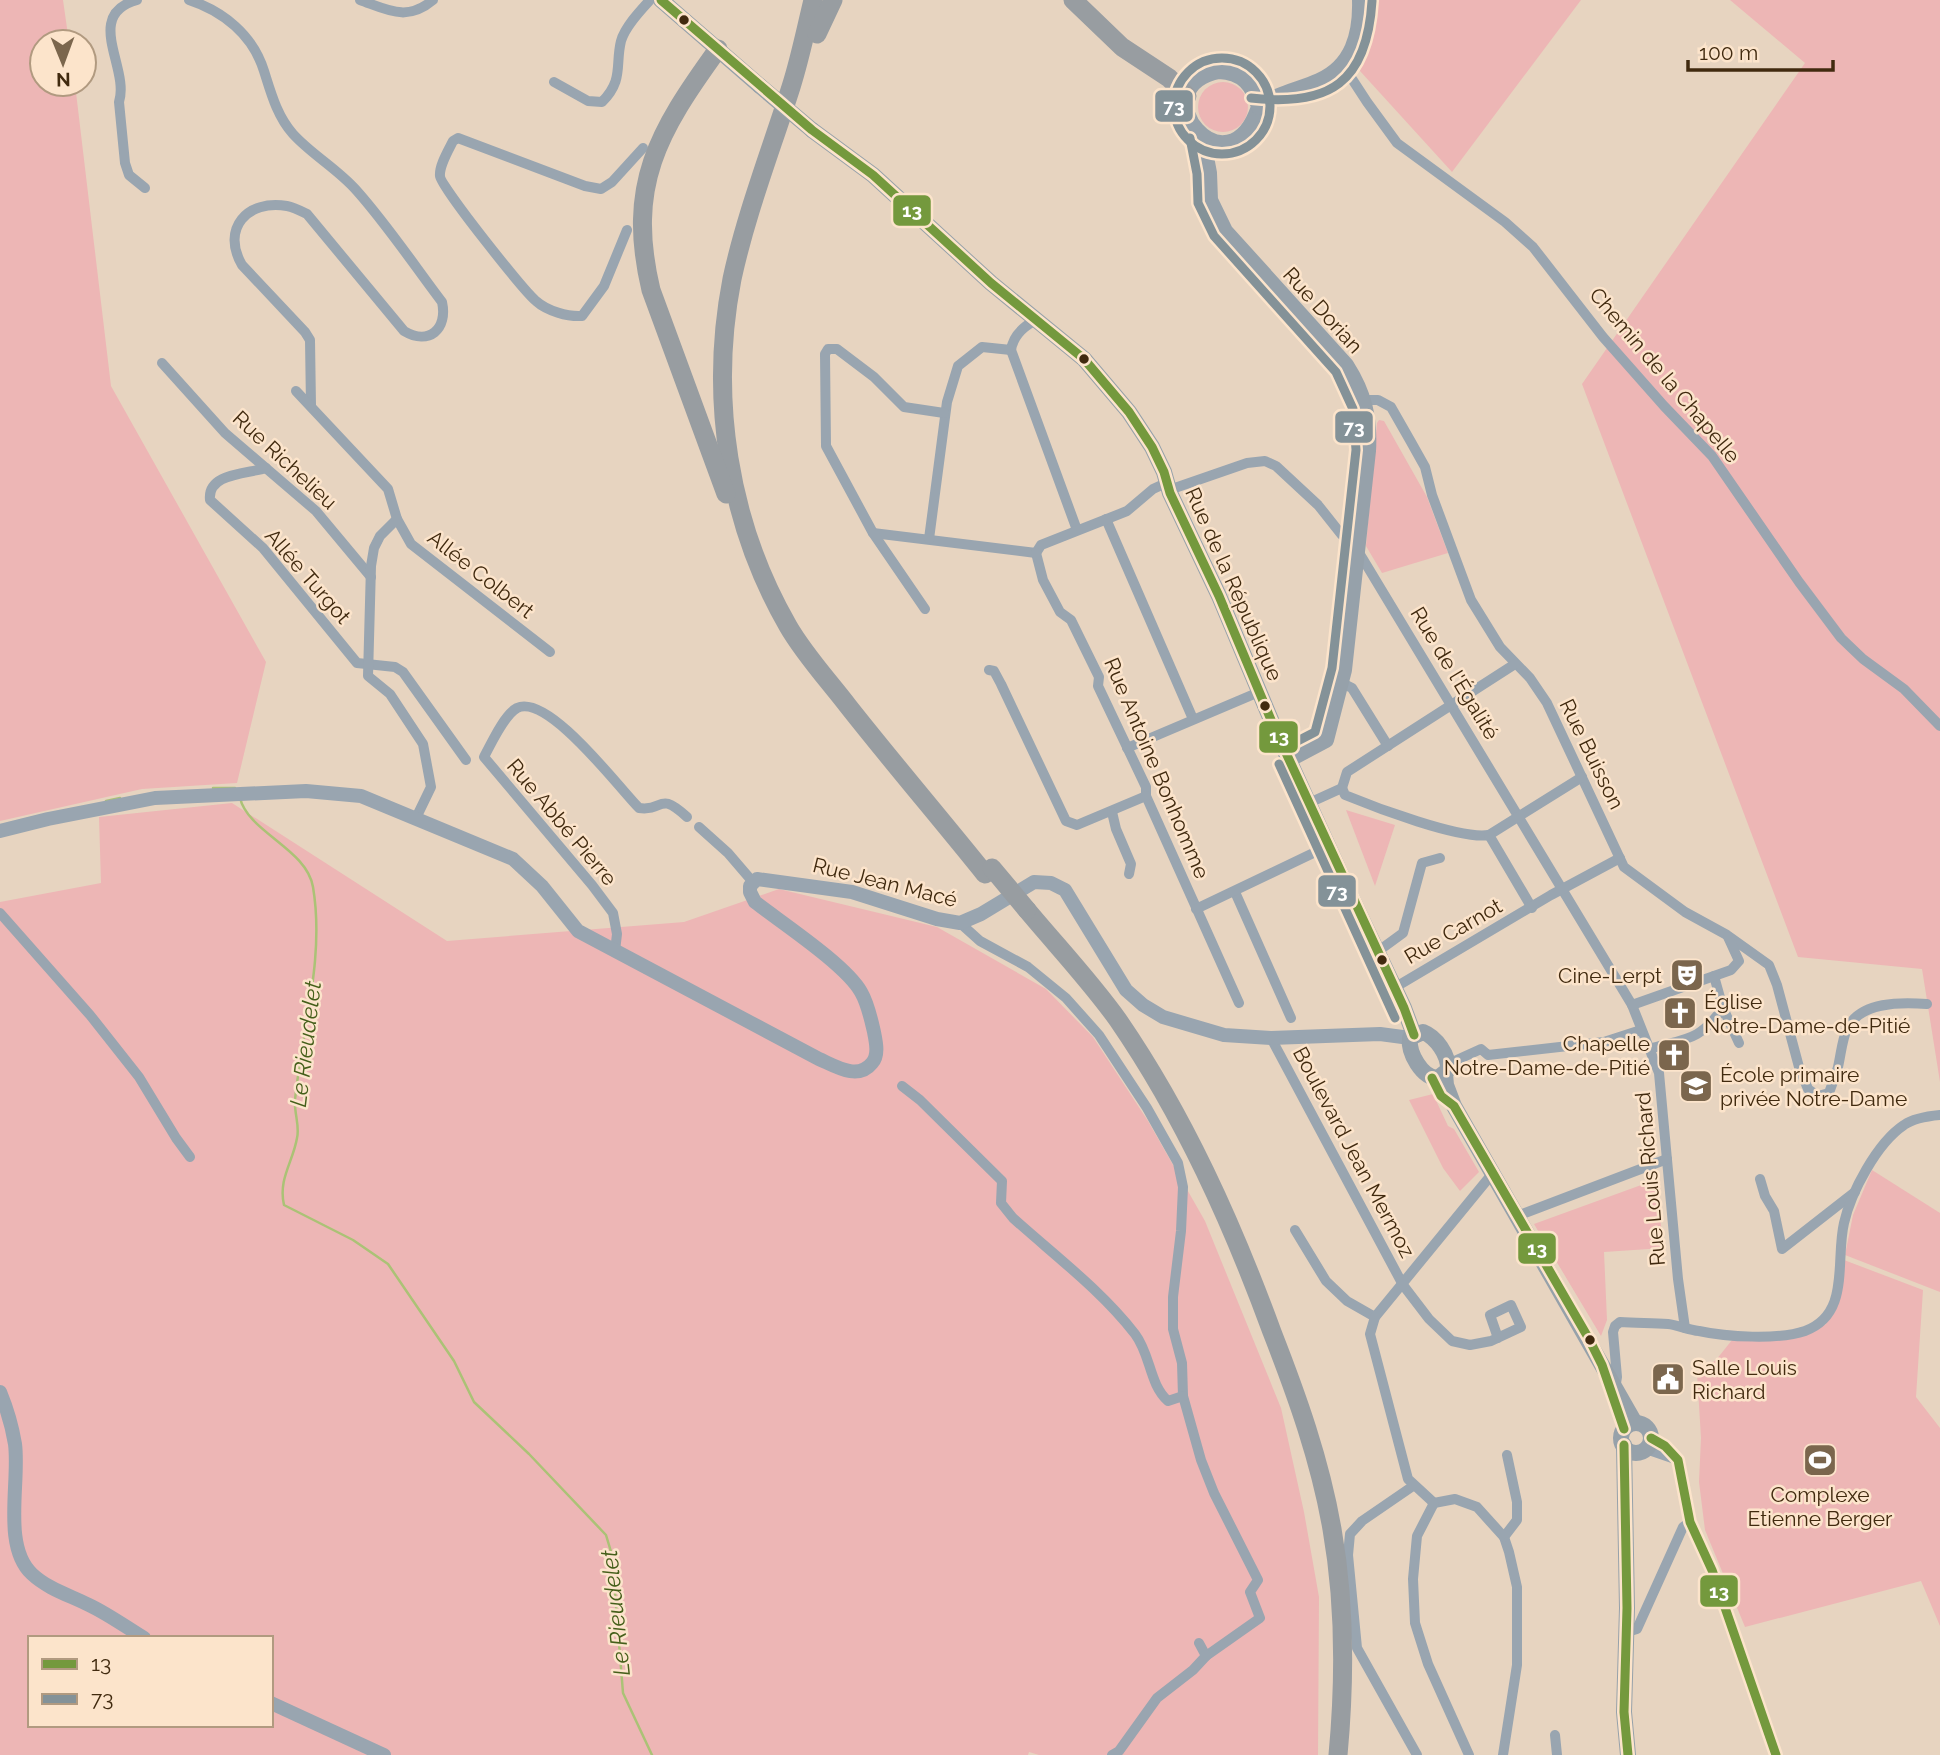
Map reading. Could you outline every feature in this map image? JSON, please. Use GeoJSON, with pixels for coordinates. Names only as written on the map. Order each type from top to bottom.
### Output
{"type":"FeatureCollection","features":[{"type":"Feature","properties":{"kind":"highway"},"geometry":{"type":"LineString","coordinates":[[760,572],[733,484],[725,432],[722,369],[726,322],[733,278],[746,228],[793,83],[813,0]]}},
{"type":"Feature","properties":{"kind":"highway"},"geometry":{"type":"LineString","coordinates":[[825,0],[741,291],[732,362],[732,389],[735,442],[754,524],[785,597],[806,631],[875,727],[1101,1014],[1156,1096],[1190,1158],[1241,1273],[1289,1403],[1307,1461],[1320,1518],[1333,1634],[1328,1755]]}},
{"type":"Feature","properties":{"kind":"highway"},"geometry":{"type":"LineString","coordinates":[[817,34],[833,0]]}},
{"type":"Feature","properties":{"kind":"highway"},"geometry":{"type":"LineString","coordinates":[[1073,0],[1122,47],[1169,78],[1187,96]]}},
{"type":"Feature","properties":{"kind":"highway"},"geometry":{"type":"LineString","coordinates":[[718,49],[677,108],[652,160],[644,189],[641,219],[643,257],[651,290],[743,540],[789,628],[825,677],[989,871]]}},
{"type":"Feature","properties":{"kind":"highway"},"geometry":{"type":"LineString","coordinates":[[1023,913],[1117,1020],[1186,1131],[1246,1261],[1300,1406],[1317,1459],[1327,1506],[1339,1583],[1343,1702],[1338,1755]]}},
{"type":"Feature","properties":{"kind":"main road"},"geometry":{"type":"LineString","coordinates":[[1301,86],[1267,89],[1252,86],[1239,75],[1219,71],[1201,77],[1187,96],[1190,123],[1202,136],[1222,142],[1236,139],[1248,131],[1259,107],[1301,86],[1319,81],[1341,68],[1351,54],[1356,40],[1361,20],[1360,0]]}},
{"type":"Feature","properties":{"kind":"main road","name":"Rue de la République"},"geometry":{"type":"LineString","coordinates":[[662,1],[812,130],[873,175],[1009,298],[1030,323],[1084,359],[1107,385],[1152,447],[1328,846],[1404,1008],[1414,1039]]}},
{"type":"Feature","properties":{"kind":"main road"},"geometry":{"type":"LineString","coordinates":[[1252,86],[1259,107]]}},
{"type":"Feature","properties":{"kind":"main road","name":"Rue Dorian"},"geometry":{"type":"LineString","coordinates":[[1202,136],[1209,173],[1210,200],[1225,231],[1346,365],[1364,400],[1369,434],[1342,683],[1326,740],[1290,759]]}},
{"type":"Feature","properties":{"kind":"main road"},"geometry":{"type":"LineString","coordinates":[[1209,173],[1222,142]]}},
{"type":"Feature","properties":{"kind":"main road"},"geometry":{"type":"LineString","coordinates":[[1442,1072],[1426,1074],[1414,1039],[1435,1039],[1442,1072],[1441,1096],[1454,1107],[1615,1389],[1628,1432],[1630,1451],[1646,1446]]}},
{"type":"Feature","properties":{"kind":"main road"},"geometry":{"type":"LineString","coordinates":[[1602,1365],[1628,1432],[1625,1468],[1627,1632],[1623,1712],[1628,1755]]}},
{"type":"Feature","properties":{"kind":"main road"},"geometry":{"type":"LineString","coordinates":[[1625,1468],[1646,1446],[1646,1426],[1628,1432]]}},
{"type":"Feature","properties":{"kind":"street"},"geometry":{"type":"LineString","coordinates":[[137,0],[118,9],[111,25],[114,60],[120,71],[122,92],[119,102],[125,163],[129,175],[145,188]]}},
{"type":"Feature","properties":{"kind":"street"},"geometry":{"type":"LineString","coordinates":[[189,0],[207,6],[240,30],[259,57],[283,121],[294,135],[356,190],[442,302],[442,323],[433,333],[426,336],[411,335],[404,331],[307,214],[288,206],[270,206],[247,214],[235,230],[233,243],[236,254],[242,265],[310,340],[311,406]]}},
{"type":"Feature","properties":{"kind":"street"},"geometry":{"type":"LineString","coordinates":[[360,0],[394,12],[411,13],[422,9],[433,0]]}},
{"type":"Feature","properties":{"kind":"street"},"geometry":{"type":"LineString","coordinates":[[554,82],[588,101],[602,102],[612,92],[620,67],[621,40],[662,1]]}},
{"type":"Feature","properties":{"kind":"street","name":"Chemin de la Chapelle"},"geometry":{"type":"LineString","coordinates":[[1341,68],[1352,79],[1397,143],[1505,222],[1534,247],[1603,337],[1712,456],[1841,638],[1863,659],[1904,689],[1940,726]]}},
{"type":"Feature","properties":{"kind":"street"},"geometry":{"type":"LineString","coordinates":[[627,230],[604,286],[582,316],[572,317],[537,303],[457,205],[440,181],[439,174],[453,141],[458,138],[585,186],[601,189],[612,182],[643,148]]}},
{"type":"Feature","properties":{"kind":"street"},"geometry":{"type":"LineString","coordinates":[[1030,323],[1012,344],[1011,350],[1077,530]]}},
{"type":"Feature","properties":{"kind":"street"},"geometry":{"type":"LineString","coordinates":[[929,539],[944,412],[958,366],[982,347],[1011,350]]}},
{"type":"Feature","properties":{"kind":"street"},"geometry":{"type":"LineString","coordinates":[[925,609],[873,533],[827,446],[825,354],[828,349],[837,349],[874,377],[904,407],[944,412]]}},
{"type":"Feature","properties":{"kind":"street","name":"Rue Richelieu"},"geometry":{"type":"LineString","coordinates":[[162,363],[225,433],[316,511],[371,577]]}},
{"type":"Feature","properties":{"kind":"street","name":"Allée Colbert"},"geometry":{"type":"LineString","coordinates":[[296,391],[388,489],[397,519],[411,544],[550,652]]}},
{"type":"Feature","properties":{"kind":"street","name":"Rue Buisson"},"geometry":{"type":"LineString","coordinates":[[1364,400],[1378,400],[1391,407],[1425,467],[1471,600],[1500,647],[1530,678],[1547,703],[1624,867],[1685,912],[1727,935],[1769,965],[1808,1089],[1818,1096],[1829,1093],[1848,1027],[1860,1014],[1876,1007],[1907,1002],[1927,1004]]}},
{"type":"Feature","properties":{"kind":"street","name":"Rue de l'Égalité"},"geometry":{"type":"LineString","coordinates":[[1167,486],[1250,462],[1265,461],[1276,466],[1318,505],[1340,534],[1358,551],[1561,889]]}},
{"type":"Feature","properties":{"kind":"street","name":"Allée Turgot"},"geometry":{"type":"LineString","coordinates":[[266,468],[216,482],[211,489],[210,500],[263,548],[356,663],[368,665]]}},
{"type":"Feature","properties":{"kind":"street"},"geometry":{"type":"LineString","coordinates":[[873,533],[1036,553],[1041,545],[1127,510],[1153,489],[1167,486]]}},
{"type":"Feature","properties":{"kind":"street"},"geometry":{"type":"LineString","coordinates":[[397,519],[380,536],[374,548],[368,676],[390,694],[423,744],[431,786],[416,818]]}},
{"type":"Feature","properties":{"kind":"street"},"geometry":{"type":"LineString","coordinates":[[1106,519],[1193,719]]}},
{"type":"Feature","properties":{"kind":"street","name":"Rue Antoine Bonhomme"},"geometry":{"type":"LineString","coordinates":[[1036,553],[1043,580],[1060,612],[1071,620],[1099,677],[1098,686],[1146,787],[1146,796],[1239,1003]]}},
{"type":"Feature","properties":{"kind":"street"},"geometry":{"type":"LineString","coordinates":[[1343,791],[1347,772],[1516,664]]}},
{"type":"Feature","properties":{"kind":"street"},"geometry":{"type":"LineString","coordinates":[[368,665],[395,667],[403,672],[466,760]]}},
{"type":"Feature","properties":{"kind":"street"},"geometry":{"type":"LineString","coordinates":[[989,670],[994,671],[1001,684],[1066,821],[1077,825],[1146,796]]}},
{"type":"Feature","properties":{"kind":"street"},"geometry":{"type":"LineString","coordinates":[[1342,683],[1352,688],[1388,746]]}},
{"type":"Feature","properties":{"kind":"street"},"geometry":{"type":"LineString","coordinates":[[1127,748],[1259,692]]}},
{"type":"Feature","properties":{"kind":"street","name":"Rue Abbé Pierre"},"geometry":{"type":"LineString","coordinates":[[615,951],[617,934],[613,914],[592,885],[484,757],[512,712],[520,706],[531,706],[573,734],[639,808],[646,809],[662,802],[669,803],[687,817]]}},
{"type":"Feature","properties":{"kind":"street"},"geometry":{"type":"LineString","coordinates":[[1309,803],[1343,791],[1371,806],[1478,837],[1489,835],[1520,818],[1582,777]]}},
{"type":"Feature","properties":{"kind":"street"},"geometry":{"type":"LineString","coordinates":[[0,831],[155,798],[306,791],[361,796],[513,859],[542,886],[578,931],[615,951],[819,1059],[848,1071],[861,1071],[870,1066],[875,1059],[877,1043],[869,1010],[860,990],[839,967],[755,902],[750,892],[752,881],[728,853],[699,827]]}},
{"type":"Feature","properties":{"kind":"street"},"geometry":{"type":"LineString","coordinates":[[1112,812],[1116,829],[1132,864],[1129,874]]}},
{"type":"Feature","properties":{"kind":"street"},"geometry":{"type":"LineString","coordinates":[[1489,835],[1532,908]]}},
{"type":"Feature","properties":{"kind":"street"},"geometry":{"type":"LineString","coordinates":[[1196,909],[1328,846]]}},
{"type":"Feature","properties":{"kind":"street"},"geometry":{"type":"LineString","coordinates":[[1377,952],[1403,933],[1422,863],[1440,858]]}},
{"type":"Feature","properties":{"kind":"street","name":"Rue Carnot"},"geometry":{"type":"LineString","coordinates":[[1394,988],[1561,889],[1620,858]]}},
{"type":"Feature","properties":{"kind":"street","name":"Rue Jean Macé"},"geometry":{"type":"LineString","coordinates":[[752,881],[763,878],[852,892],[937,919],[960,923],[981,914],[1034,882],[1051,883],[1065,890],[1126,990],[1163,1017],[1224,1035],[1271,1038],[1361,1034],[1414,1039]]}},
{"type":"Feature","properties":{"kind":"street","name":"Rue Louis Richard"},"geometry":{"type":"LineString","coordinates":[[1561,889],[1632,1005],[1659,1073],[1685,1328]]}},
{"type":"Feature","properties":{"kind":"street"},"geometry":{"type":"LineString","coordinates":[[1235,891],[1291,1018]]}},
{"type":"Feature","properties":{"kind":"street"},"geometry":{"type":"LineString","coordinates":[[0,913],[90,1015],[139,1077],[190,1157]]}},
{"type":"Feature","properties":{"kind":"street"},"geometry":{"type":"LineString","coordinates":[[960,923],[979,941],[1028,967],[1066,998],[1099,1035],[1147,1108],[1178,1163],[1183,1187],[1173,1297],[1173,1329],[1182,1363],[1183,1396],[1201,1460],[1214,1493],[1258,1580],[1250,1592],[1260,1618],[1206,1656],[1194,1670],[1157,1698],[1119,1751],[1112,1755]]}},
{"type":"Feature","properties":{"kind":"street"},"geometry":{"type":"LineString","coordinates":[[1632,1005],[1731,970],[1739,961],[1727,935]]}},
{"type":"Feature","properties":{"kind":"street"},"geometry":{"type":"LineString","coordinates":[[1714,976],[1723,1007],[1740,1043]]}},
{"type":"Feature","properties":{"kind":"street"},"geometry":{"type":"LineString","coordinates":[[1649,1049],[1697,1036],[1709,1027],[1723,1007]]}},
{"type":"Feature","properties":{"kind":"street"},"geometry":{"type":"LineString","coordinates":[[1442,1072],[1481,1049],[1488,1055],[1604,1042],[1641,1030]]}},
{"type":"Feature","properties":{"kind":"street","name":"Boulevard Jean Mermoz"},"geometry":{"type":"LineString","coordinates":[[1271,1038],[1403,1285],[1429,1319],[1452,1342],[1470,1345],[1498,1338]]}},
{"type":"Feature","properties":{"kind":"street"},"geometry":{"type":"LineString","coordinates":[[902,1086],[920,1100],[1002,1181],[1001,1203],[1013,1218],[1116,1310],[1138,1337],[1158,1392],[1168,1401],[1183,1396]]}},
{"type":"Feature","properties":{"kind":"street"},"geometry":{"type":"LineString","coordinates":[[1615,1389],[1618,1377],[1615,1326],[1620,1322],[1668,1324],[1699,1332],[1783,1335],[1805,1331],[1822,1321],[1833,1310],[1838,1293],[1844,1222],[1874,1155],[1905,1124],[1939,1115]]}},
{"type":"Feature","properties":{"kind":"street"},"geometry":{"type":"LineString","coordinates":[[1517,1216],[1667,1159]]}},
{"type":"Feature","properties":{"kind":"street"},"geometry":{"type":"LineString","coordinates":[[1492,1174],[1375,1317],[1370,1334],[1408,1479],[1434,1503],[1455,1499],[1477,1507],[1504,1537],[1517,1587],[1517,1665],[1503,1755]]}},
{"type":"Feature","properties":{"kind":"street"},"geometry":{"type":"LineString","coordinates":[[1760,1179],[1765,1196],[1774,1211],[1782,1249],[1857,1191]]}},
{"type":"Feature","properties":{"kind":"street"},"geometry":{"type":"LineString","coordinates":[[1295,1230],[1326,1281],[1347,1301],[1375,1317]]}},
{"type":"Feature","properties":{"kind":"street"},"geometry":{"type":"LineString","coordinates":[[0,1392],[9,1414],[15,1443],[14,1538],[23,1563],[45,1584],[92,1606],[141,1636]]}},
{"type":"Feature","properties":{"kind":"street"},"geometry":{"type":"LineString","coordinates":[[1646,1446],[1678,1460],[1690,1522],[1712,1570],[1776,1755]]}},
{"type":"Feature","properties":{"kind":"street"},"geometry":{"type":"LineString","coordinates":[[1504,1537],[1517,1520],[1517,1502],[1507,1455]]}},
{"type":"Feature","properties":{"kind":"street"},"geometry":{"type":"LineString","coordinates":[[1413,1486],[1362,1521],[1350,1534],[1348,1555],[1357,1648],[1417,1755]]}},
{"type":"Feature","properties":{"kind":"street"},"geometry":{"type":"LineString","coordinates":[[1434,1503],[1417,1536],[1413,1579],[1415,1623],[1428,1664],[1469,1755]]}},
{"type":"Feature","properties":{"kind":"street"},"geometry":{"type":"LineString","coordinates":[[1627,1632],[1637,1629],[1683,1527],[1690,1522]]}},
{"type":"Feature","properties":{"kind":"street"},"geometry":{"type":"LineString","coordinates":[[1199,1643],[1206,1656]]}},
{"type":"Feature","properties":{"kind":"street"},"geometry":{"type":"LineString","coordinates":[[273,1704],[384,1755]]}},
{"type":"Feature","properties":{"kind":"street"},"geometry":{"type":"LineString","coordinates":[[1555,1735],[1557,1755]]}},
{"type":"Feature","properties":{"kind":"shaded area"},"geometry":{"type":"Polygon","coordinates":[[[0,0],[63,0],[67,28],[28,28],[28,98],[77,98],[111,386],[266,662],[237,783],[142,789],[0,821],[0,0]]]}},
{"type":"Feature","properties":{"kind":"shaded area"},"geometry":{"type":"Polygon","coordinates":[[[1374,0],[1581,0],[1452,172],[1360,71],[1374,0]]]}},
{"type":"Feature","properties":{"kind":"shaded area"},"geometry":{"type":"Polygon","coordinates":[[[1730,0],[1940,0],[1940,1082],[1922,969],[1798,957],[1582,384],[1805,63],[1730,0]]]}},
{"type":"Feature","properties":{"kind":"shaded area"},"geometry":{"type":"Polygon","coordinates":[[[1223,82],[1241,89],[1248,107],[1241,125],[1223,132],[1205,125],[1198,107],[1205,89],[1223,82]]]}},
{"type":"Feature","properties":{"kind":"shaded area"},"geometry":{"type":"Polygon","coordinates":[[[1379,420],[1384,421],[1427,497],[1448,553],[1382,573],[1366,546],[1379,420]]]}},
{"type":"Feature","properties":{"kind":"shaded area"},"geometry":{"type":"Polygon","coordinates":[[[232,803],[447,941],[684,922],[779,889],[937,927],[1046,989],[1093,1037],[1148,1121],[1205,1221],[1281,1408],[1319,1597],[1318,1755],[1039,1755],[1029,1752],[1028,1755],[0,1755],[0,902],[101,883],[99,817],[232,803]]]}},
{"type":"Feature","properties":{"kind":"shaded area"},"geometry":{"type":"Polygon","coordinates":[[[1346,810],[1395,825],[1375,886],[1346,810]]]}},
{"type":"Feature","properties":{"kind":"shaded area"},"geometry":{"type":"Polygon","coordinates":[[[1433,1094],[1448,1126],[1454,1129],[1479,1172],[1460,1191],[1443,1168],[1409,1100],[1433,1094]]]}},
{"type":"Feature","properties":{"kind":"shaded area"},"geometry":{"type":"Polygon","coordinates":[[[1872,1170],[1940,1213],[1940,1292],[1845,1255],[1853,1215],[1872,1170]]]}},
{"type":"Feature","properties":{"kind":"shaded area"},"geometry":{"type":"Polygon","coordinates":[[[1655,1180],[1664,1248],[1604,1252],[1607,1320],[1601,1336],[1534,1224],[1655,1180]]]}},
{"type":"Feature","properties":{"kind":"shaded area","name":"Complexe Etienne Berger"},"geometry":{"type":"Polygon","coordinates":[[[1844,1260],[1923,1290],[1916,1397],[1940,1428],[1940,1626],[1921,1581],[1745,1627],[1705,1530],[1699,1482],[1701,1438],[1697,1373],[1716,1360],[1732,1340],[1825,1325],[1835,1312],[1841,1293],[1844,1260]]]}},
{"type":"Feature","properties":{"kind":"waterway","name":"Le Rieudelet"},"geometry":{"type":"LineString","coordinates":[[213,788],[235,788]]}},
{"type":"Feature","properties":{"kind":"waterway","name":"Le Rieudelet"},"geometry":{"type":"LineString","coordinates":[[106,801],[120,798]]}},
{"type":"Feature","properties":{"kind":"waterway","name":"Le Rieudelet"},"geometry":{"type":"LineString","coordinates":[[240,798],[254,821],[289,851],[308,874],[313,887],[316,914],[311,994],[295,1100],[298,1133],[284,1179],[284,1205],[353,1240],[388,1264],[454,1361],[474,1402],[529,1454],[606,1535],[612,1555],[623,1693],[652,1755]]}},
{"type":"Feature","properties":{"kind":"transit line","name":"13"},"geometry":{"type":"LineString","coordinates":[[661,0],[812,130],[873,175],[991,283],[1084,359],[1129,412],[1152,447],[1164,472],[1170,493],[1219,596],[1274,727],[1414,1035]]}},
{"type":"Feature","properties":{"kind":"transit line","name":"73"},"geometry":{"type":"LineString","coordinates":[[1251,98],[1303,98],[1323,93],[1339,83],[1352,70],[1362,52],[1369,29],[1372,1]]}},
{"type":"Feature","properties":{"kind":"transit line","name":"73"},"geometry":{"type":"LineString","coordinates":[[1222,58],[1240,62],[1256,72],[1266,88],[1270,106],[1266,124],[1256,140],[1240,150],[1222,154],[1204,150],[1188,140],[1178,124],[1174,106],[1178,88],[1188,72],[1204,62],[1222,58]]}},
{"type":"Feature","properties":{"kind":"transit line","name":"73"},"geometry":{"type":"LineString","coordinates":[[1190,138],[1197,174],[1198,203],[1214,236],[1336,372],[1353,409],[1356,450],[1332,668],[1315,732],[1284,748]]}},
{"type":"Feature","properties":{"kind":"transit line","name":"73"},"geometry":{"type":"LineString","coordinates":[[1279,764],[1395,1018]]}},
{"type":"Feature","properties":{"kind":"transit line","name":"13"},"geometry":{"type":"LineString","coordinates":[[1432,1078],[1441,1096],[1454,1106],[1589,1339],[1602,1365],[1624,1429]]}},
{"type":"Feature","properties":{"kind":"transit line","name":"13"},"geometry":{"type":"LineString","coordinates":[[1651,1438],[1665,1446],[1678,1460],[1690,1522],[1712,1570],[1776,1755]]}},
{"type":"Feature","properties":{"kind":"transit line","name":"13"},"geometry":{"type":"LineString","coordinates":[[1624,1445],[1627,1608],[1624,1712],[1628,1755]]}},
{"type":"Feature","properties":{"kind":"place","name":"Cine-Lerpt"},"geometry":{"type":"Point","coordinates":[1687,975]}},
{"type":"Feature","properties":{"kind":"place","name":"Église Notre-Dame-de-Pitié"},"geometry":{"type":"Point","coordinates":[1680,1013]}},
{"type":"Feature","properties":{"kind":"place","name":"Chapelle Notre-Dame-de-Pitié"},"geometry":{"type":"Point","coordinates":[1674,1055]}},
{"type":"Feature","properties":{"kind":"place","name":"École primaire privée Notre-Dame"},"geometry":{"type":"Point","coordinates":[1696,1086]}},
{"type":"Feature","properties":{"kind":"place","name":"Salle Louis Richard"},"geometry":{"type":"Point","coordinates":[1668,1379]}},
{"type":"Feature","properties":{"kind":"place","name":"Complexe Etienne Berger"},"geometry":{"type":"Point","coordinates":[1820,1460]}}]}
